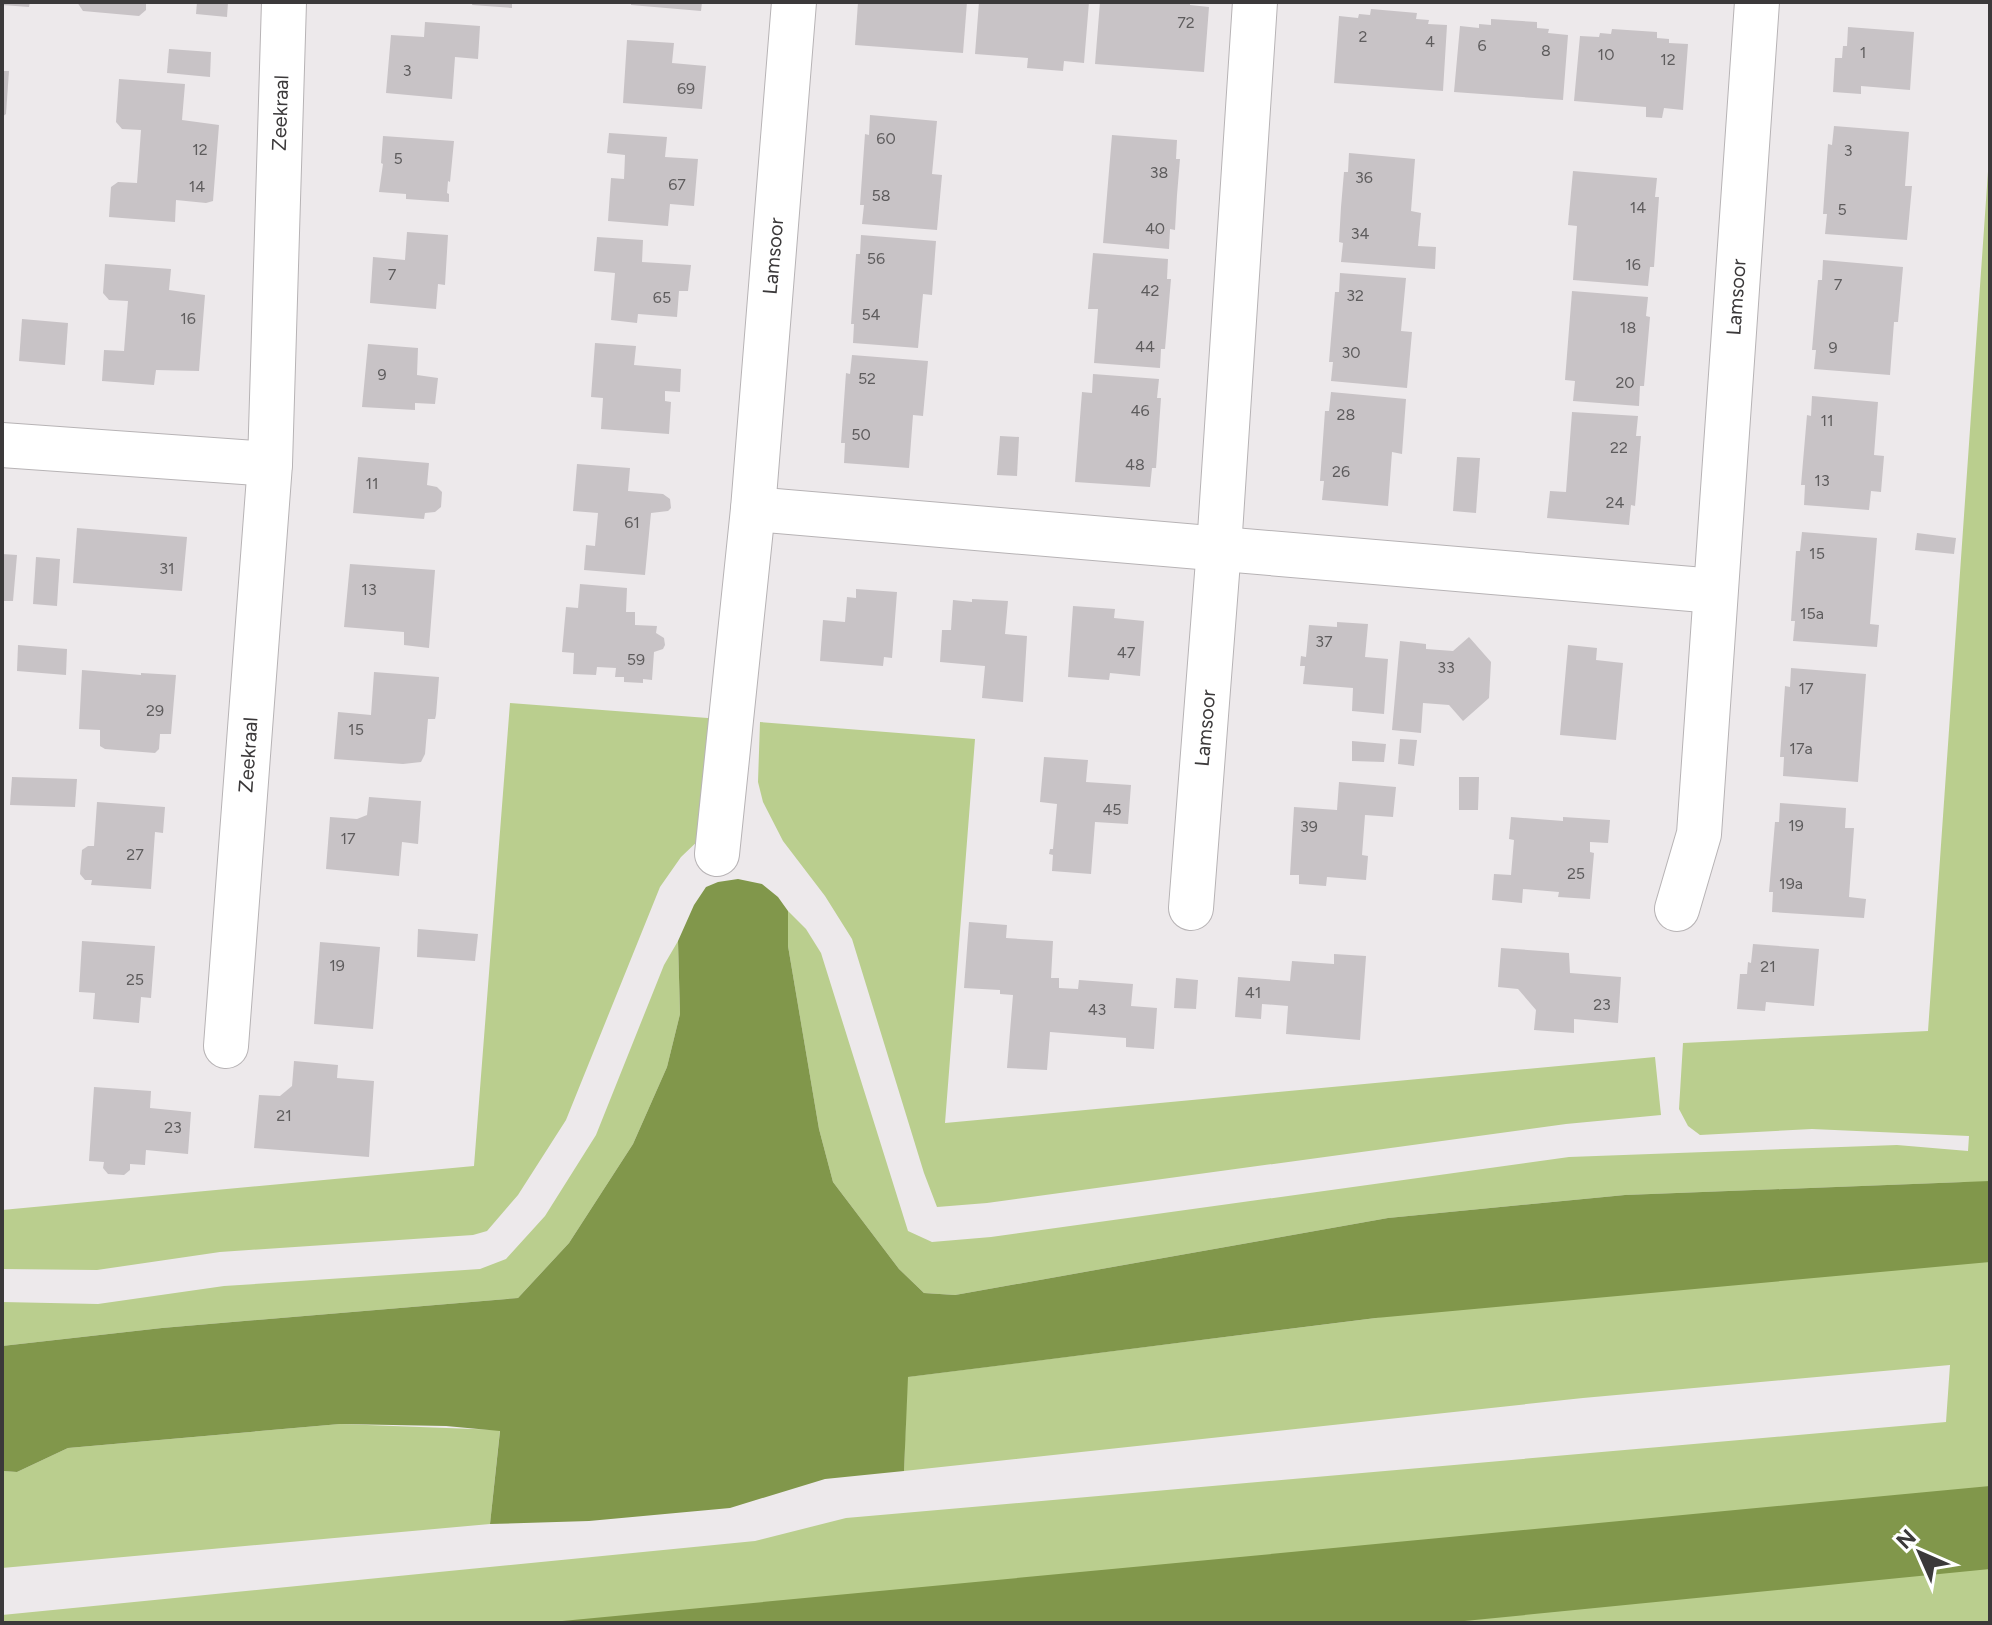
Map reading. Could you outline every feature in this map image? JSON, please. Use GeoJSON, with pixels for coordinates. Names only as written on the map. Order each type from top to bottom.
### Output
{"type":"FeatureCollection","features":[{"type":"Feature","properties":{"kind":"street","name":"Zeekraal"},"geometry":{"type":"LineString","coordinates":[[226,1046],[270,464],[284,2]]}},
{"type":"Feature","properties":{"kind":"street","name":"Lamsoor"},"geometry":{"type":"LineString","coordinates":[[717,854],[753,509],[794,2]]}},
{"type":"Feature","properties":{"kind":"street","name":"Lamsoor"},"geometry":{"type":"LineString","coordinates":[[1191,908],[1219,548],[1255,2]]}},
{"type":"Feature","properties":{"kind":"street","name":"Lamsoor"},"geometry":{"type":"LineString","coordinates":[[1677,909],[1699,834],[1757,2]]}},
{"type":"Feature","properties":{"kind":"street"},"geometry":{"type":"LineString","coordinates":[[2,445],[270,464]]}},
{"type":"Feature","properties":{"kind":"street"},"geometry":{"type":"LineString","coordinates":[[753,509],[1715,591]]}},
{"type":"Feature","properties":{"kind":"shaded area"},"geometry":{"type":"Polygon","coordinates":[[[1990,143],[1990,1623],[2,1623],[2,1615],[755,1541],[846,1518],[1946,1422],[1950,1365],[1583,1398],[904,1471],[907,1377],[1376,1318],[1965,1182],[1625,1195],[1388,1218],[955,1295],[924,1293],[899,1269],[833,1182],[819,1129],[788,946],[788,911],[806,929],[821,953],[908,1231],[932,1242],[991,1237],[1569,1157],[1897,1145],[1968,1151],[1969,1136],[1812,1129],[1700,1135],[1688,1126],[1679,1109],[1683,1043],[1928,1031],[1990,143]]]}},
{"type":"Feature","properties":{"kind":"shaded area"},"geometry":{"type":"Polygon","coordinates":[[[510,703],[734,720],[703,836],[681,857],[660,887],[566,1120],[518,1195],[487,1231],[473,1235],[220,1252],[97,1270],[2,1269],[2,1210],[474,1166],[510,703]]]}},
{"type":"Feature","properties":{"kind":"shaded area"},"geometry":{"type":"Polygon","coordinates":[[[760,722],[975,739],[945,1123],[1655,1057],[1661,1115],[1566,1124],[987,1203],[937,1207],[852,939],[825,896],[783,841],[763,802],[758,782],[760,722]]]}},
{"type":"Feature","properties":{"kind":"shaded area"},"geometry":{"type":"Polygon","coordinates":[[[738,879],[762,884],[778,897],[788,911],[788,946],[819,1129],[833,1182],[899,1269],[924,1293],[955,1295],[1388,1218],[1625,1195],[1990,1181],[1990,1262],[1376,1318],[908,1377],[904,1471],[825,1479],[730,1508],[589,1521],[490,1524],[500,1431],[446,1426],[340,1424],[68,1448],[17,1472],[2,1471],[2,1346],[162,1328],[518,1298],[569,1243],[633,1144],[667,1067],[680,1014],[678,941],[706,887],[738,879]]]}},
{"type":"Feature","properties":{"kind":"shaded area"},"geometry":{"type":"Polygon","coordinates":[[[678,941],[680,1014],[667,1067],[633,1144],[569,1243],[518,1298],[162,1328],[2,1346],[2,1302],[98,1304],[224,1286],[480,1269],[506,1259],[545,1216],[596,1135],[664,965],[678,941]]]}},
{"type":"Feature","properties":{"kind":"shaded area"},"geometry":{"type":"Polygon","coordinates":[[[340,1424],[500,1430],[490,1524],[2,1568],[2,1471],[17,1472],[68,1448],[340,1424]]]}},
{"type":"Feature","properties":{"kind":"shaded area"},"geometry":{"type":"Polygon","coordinates":[[[1990,1486],[1990,1569],[1444,1623],[541,1623],[1990,1486]]]}},
{"type":"Feature","properties":{"kind":"building"},"geometry":{"type":"Polygon","coordinates":[[[2,2],[30,2],[29,7],[2,5],[2,2]]]}},
{"type":"Feature","properties":{"kind":"building"},"geometry":{"type":"Polygon","coordinates":[[[77,2],[146,2],[146,10],[139,16],[83,11],[77,2]]]}},
{"type":"Feature","properties":{"kind":"building"},"geometry":{"type":"Polygon","coordinates":[[[197,2],[228,2],[227,17],[196,14],[197,2]]]}},
{"type":"Feature","properties":{"kind":"building"},"geometry":{"type":"Polygon","coordinates":[[[473,2],[512,2],[512,8],[472,5],[473,2]]]}},
{"type":"Feature","properties":{"kind":"building"},"geometry":{"type":"Polygon","coordinates":[[[631,2],[702,2],[701,11],[631,5],[631,2]]]}},
{"type":"Feature","properties":{"kind":"building"},"geometry":{"type":"Polygon","coordinates":[[[858,2],[967,2],[963,53],[855,45],[858,2]]]}},
{"type":"Feature","properties":{"kind":"building"},"geometry":{"type":"Polygon","coordinates":[[[979,2],[1089,2],[1084,63],[1064,61],[1063,71],[1027,68],[1028,58],[975,54],[979,2]]]}},
{"type":"Feature","properties":{"kind":"building"},"geometry":{"type":"Polygon","coordinates":[[[1100,2],[1190,2],[1190,5],[1209,7],[1204,72],[1095,64],[1100,2]]]}},
{"type":"Feature","properties":{"kind":"building"},"geometry":{"type":"Polygon","coordinates":[[[1371,9],[1417,13],[1416,19],[1429,20],[1428,24],[1447,25],[1443,91],[1334,83],[1339,16],[1358,18],[1359,14],[1370,15],[1371,9]]]}},
{"type":"Feature","properties":{"kind":"building"},"geometry":{"type":"Polygon","coordinates":[[[1491,19],[1537,22],[1537,28],[1549,29],[1548,33],[1568,35],[1563,100],[1454,92],[1460,26],[1479,28],[1479,24],[1491,25],[1491,19]]]}},
{"type":"Feature","properties":{"kind":"building"},"geometry":{"type":"Polygon","coordinates":[[[425,22],[480,26],[478,59],[455,57],[452,99],[386,93],[391,35],[424,37],[425,22]]]}},
{"type":"Feature","properties":{"kind":"building"},"geometry":{"type":"Polygon","coordinates":[[[1848,27],[1914,32],[1910,90],[1861,86],[1861,94],[1833,92],[1835,58],[1842,58],[1843,46],[1847,46],[1848,27]]]}},
{"type":"Feature","properties":{"kind":"building"},"geometry":{"type":"Polygon","coordinates":[[[1612,29],[1657,32],[1657,38],[1669,39],[1669,43],[1688,44],[1683,110],[1664,108],[1662,118],[1646,117],[1646,107],[1574,101],[1580,36],[1599,37],[1600,33],[1611,34],[1612,29]]]}},
{"type":"Feature","properties":{"kind":"building"},"geometry":{"type":"Polygon","coordinates":[[[627,40],[674,43],[672,63],[706,66],[702,109],[623,103],[627,40]]]}},
{"type":"Feature","properties":{"kind":"building"},"geometry":{"type":"Polygon","coordinates":[[[169,49],[211,52],[210,77],[167,73],[169,49]]]}},
{"type":"Feature","properties":{"kind":"building"},"geometry":{"type":"Polygon","coordinates":[[[2,71],[9,71],[6,114],[2,117],[2,71]]]}},
{"type":"Feature","properties":{"kind":"building"},"geometry":{"type":"Polygon","coordinates":[[[119,79],[185,84],[182,120],[219,125],[213,201],[176,200],[175,222],[109,217],[111,187],[118,182],[137,183],[141,130],[122,129],[116,122],[119,79]]]}},
{"type":"Feature","properties":{"kind":"building"},"geometry":{"type":"Polygon","coordinates":[[[870,115],[937,121],[932,174],[942,175],[937,230],[862,224],[864,205],[860,205],[865,134],[869,135],[870,115]]]}},
{"type":"Feature","properties":{"kind":"building"},"geometry":{"type":"Polygon","coordinates":[[[1834,126],[1909,132],[1905,186],[1912,186],[1907,240],[1825,234],[1827,214],[1823,214],[1828,144],[1832,145],[1834,126]]]}},
{"type":"Feature","properties":{"kind":"building"},"geometry":{"type":"Polygon","coordinates":[[[609,133],[667,137],[665,157],[698,159],[694,206],[670,204],[668,226],[608,221],[611,178],[624,179],[625,155],[607,153],[609,133]]]}},
{"type":"Feature","properties":{"kind":"building"},"geometry":{"type":"Polygon","coordinates":[[[1112,135],[1177,140],[1176,159],[1180,159],[1175,230],[1170,229],[1169,249],[1103,243],[1112,135]]]}},
{"type":"Feature","properties":{"kind":"building"},"geometry":{"type":"Polygon","coordinates":[[[383,136],[454,141],[447,193],[449,202],[406,199],[406,194],[379,192],[383,136]]]}},
{"type":"Feature","properties":{"kind":"building"},"geometry":{"type":"Polygon","coordinates":[[[1349,153],[1415,159],[1411,211],[1421,213],[1418,246],[1436,247],[1435,269],[1341,262],[1341,207],[1349,153]]]}},
{"type":"Feature","properties":{"kind":"building"},"geometry":{"type":"Polygon","coordinates":[[[1573,171],[1657,178],[1655,197],[1659,197],[1654,267],[1650,267],[1648,286],[1573,280],[1577,226],[1568,225],[1573,171]]]}},
{"type":"Feature","properties":{"kind":"building"},"geometry":{"type":"Polygon","coordinates":[[[407,232],[448,235],[445,285],[438,284],[436,309],[370,303],[373,257],[405,260],[407,232]]]}},
{"type":"Feature","properties":{"kind":"building"},"geometry":{"type":"Polygon","coordinates":[[[861,235],[936,241],[932,295],[923,294],[918,348],[853,343],[854,324],[851,324],[856,254],[860,254],[861,235]]]}},
{"type":"Feature","properties":{"kind":"building"},"geometry":{"type":"Polygon","coordinates":[[[597,237],[643,240],[642,262],[691,265],[688,291],[679,291],[677,317],[638,314],[637,323],[611,320],[615,273],[594,271],[597,237]]]}},
{"type":"Feature","properties":{"kind":"building"},"geometry":{"type":"Polygon","coordinates":[[[1093,253],[1168,259],[1167,279],[1171,279],[1165,349],[1161,349],[1160,368],[1094,363],[1098,309],[1088,309],[1093,253]]]}},
{"type":"Feature","properties":{"kind":"building"},"geometry":{"type":"Polygon","coordinates":[[[1823,260],[1903,267],[1890,375],[1814,369],[1816,350],[1812,350],[1818,280],[1822,280],[1823,260]]]}},
{"type":"Feature","properties":{"kind":"building"},"geometry":{"type":"Polygon","coordinates":[[[105,264],[171,269],[169,290],[205,295],[199,371],[156,370],[154,385],[102,381],[104,350],[124,351],[128,301],[109,300],[103,293],[105,264]]]}},
{"type":"Feature","properties":{"kind":"building"},"geometry":{"type":"Polygon","coordinates":[[[1340,273],[1406,278],[1401,331],[1412,332],[1407,388],[1331,381],[1333,362],[1329,362],[1335,292],[1339,292],[1340,273]]]}},
{"type":"Feature","properties":{"kind":"building"},"geometry":{"type":"Polygon","coordinates":[[[1572,291],[1648,297],[1646,316],[1650,317],[1644,386],[1640,386],[1639,406],[1573,401],[1575,381],[1565,380],[1572,291]]]}},
{"type":"Feature","properties":{"kind":"building"},"geometry":{"type":"Polygon","coordinates":[[[22,319],[68,323],[65,365],[19,361],[22,319]]]}},
{"type":"Feature","properties":{"kind":"building"},"geometry":{"type":"Polygon","coordinates":[[[595,343],[636,346],[634,365],[681,369],[680,392],[665,391],[665,401],[671,402],[669,434],[601,429],[603,398],[591,397],[595,343]]]}},
{"type":"Feature","properties":{"kind":"building"},"geometry":{"type":"Polygon","coordinates":[[[368,344],[418,348],[417,375],[438,378],[435,404],[415,403],[415,410],[362,407],[368,344]]]}},
{"type":"Feature","properties":{"kind":"building"},"geometry":{"type":"Polygon","coordinates":[[[852,355],[928,361],[923,416],[913,415],[909,468],[844,463],[845,443],[841,443],[846,373],[850,374],[852,355]]]}},
{"type":"Feature","properties":{"kind":"building"},"geometry":{"type":"Polygon","coordinates":[[[1093,374],[1159,379],[1157,398],[1161,398],[1156,468],[1152,468],[1150,487],[1075,482],[1082,392],[1092,393],[1093,374]]]}},
{"type":"Feature","properties":{"kind":"building"},"geometry":{"type":"Polygon","coordinates":[[[1331,392],[1406,399],[1402,454],[1392,452],[1388,506],[1322,500],[1324,481],[1320,481],[1325,411],[1329,411],[1331,392]]]}},
{"type":"Feature","properties":{"kind":"building"},"geometry":{"type":"Polygon","coordinates":[[[1812,396],[1878,402],[1874,455],[1884,456],[1881,492],[1871,491],[1869,510],[1804,505],[1805,485],[1801,485],[1807,415],[1811,416],[1812,396]]]}},
{"type":"Feature","properties":{"kind":"building"},"geometry":{"type":"Polygon","coordinates":[[[1572,412],[1638,416],[1636,436],[1641,436],[1635,506],[1631,505],[1629,525],[1547,518],[1550,491],[1566,492],[1572,412]]]}},
{"type":"Feature","properties":{"kind":"building"},"geometry":{"type":"Polygon","coordinates":[[[1000,436],[1019,437],[1017,476],[997,475],[1000,436]]]}},
{"type":"Feature","properties":{"kind":"building"},"geometry":{"type":"Polygon","coordinates":[[[358,457],[429,463],[427,485],[437,487],[442,492],[441,507],[435,512],[425,513],[424,519],[353,513],[358,457]]]}},
{"type":"Feature","properties":{"kind":"building"},"geometry":{"type":"Polygon","coordinates":[[[1457,457],[1480,458],[1476,513],[1453,511],[1457,457]]]}},
{"type":"Feature","properties":{"kind":"building"},"geometry":{"type":"Polygon","coordinates":[[[577,464],[630,468],[628,491],[663,494],[670,499],[671,508],[668,511],[651,513],[645,575],[584,570],[586,545],[595,546],[598,513],[573,511],[577,464]]]}},
{"type":"Feature","properties":{"kind":"building"},"geometry":{"type":"Polygon","coordinates":[[[77,528],[187,537],[182,591],[73,583],[77,528]]]}},
{"type":"Feature","properties":{"kind":"building"},"geometry":{"type":"Polygon","coordinates":[[[1802,532],[1877,538],[1870,624],[1879,625],[1877,647],[1793,641],[1795,621],[1791,621],[1796,551],[1800,551],[1802,532]]]}},
{"type":"Feature","properties":{"kind":"building"},"geometry":{"type":"Polygon","coordinates":[[[1917,533],[1956,538],[1954,554],[1915,550],[1917,533]]]}},
{"type":"Feature","properties":{"kind":"building"},"geometry":{"type":"Polygon","coordinates":[[[2,554],[17,555],[13,601],[2,601],[2,554]]]}},
{"type":"Feature","properties":{"kind":"building"},"geometry":{"type":"Polygon","coordinates":[[[36,557],[60,559],[57,606],[33,604],[36,557]]]}},
{"type":"Feature","properties":{"kind":"building"},"geometry":{"type":"Polygon","coordinates":[[[350,564],[435,570],[429,648],[404,645],[404,632],[344,627],[350,564]]]}},
{"type":"Feature","properties":{"kind":"building"},"geometry":{"type":"Polygon","coordinates":[[[580,584],[627,588],[626,612],[635,612],[635,625],[657,626],[656,633],[664,638],[665,645],[654,652],[652,680],[624,682],[624,677],[615,677],[616,668],[597,667],[596,675],[573,674],[574,653],[562,652],[566,607],[578,608],[580,584]]]}},
{"type":"Feature","properties":{"kind":"building"},"geometry":{"type":"Polygon","coordinates":[[[856,589],[897,592],[892,658],[884,657],[883,666],[820,661],[823,620],[845,622],[847,597],[856,598],[856,589]]]}},
{"type":"Feature","properties":{"kind":"building"},"geometry":{"type":"Polygon","coordinates":[[[972,599],[1008,601],[1005,634],[1027,636],[1023,702],[982,698],[985,666],[940,662],[942,630],[951,630],[953,600],[972,602],[972,599]]]}},
{"type":"Feature","properties":{"kind":"building"},"geometry":{"type":"Polygon","coordinates":[[[1073,606],[1115,609],[1114,618],[1144,621],[1140,676],[1110,673],[1109,680],[1068,677],[1073,606]]]}},
{"type":"Feature","properties":{"kind":"building"},"geometry":{"type":"Polygon","coordinates":[[[1337,622],[1368,624],[1365,657],[1388,659],[1384,714],[1352,711],[1353,688],[1303,684],[1305,666],[1300,666],[1301,656],[1306,657],[1309,625],[1337,627],[1337,622]]]}},
{"type":"Feature","properties":{"kind":"building"},"geometry":{"type":"Polygon","coordinates":[[[1469,637],[1491,662],[1489,698],[1463,721],[1449,705],[1423,703],[1421,733],[1392,730],[1400,641],[1426,644],[1426,649],[1453,651],[1469,637]]]}},
{"type":"Feature","properties":{"kind":"building"},"geometry":{"type":"Polygon","coordinates":[[[18,645],[67,649],[66,675],[17,671],[18,645]]]}},
{"type":"Feature","properties":{"kind":"building"},"geometry":{"type":"Polygon","coordinates":[[[1568,645],[1597,648],[1596,660],[1623,663],[1616,740],[1560,735],[1568,645]]]}},
{"type":"Feature","properties":{"kind":"building"},"geometry":{"type":"Polygon","coordinates":[[[1791,668],[1866,674],[1858,782],[1783,776],[1784,757],[1780,757],[1785,686],[1790,687],[1791,668]]]}},
{"type":"Feature","properties":{"kind":"building"},"geometry":{"type":"Polygon","coordinates":[[[82,670],[176,675],[171,734],[160,734],[159,749],[155,753],[105,749],[100,746],[100,730],[79,729],[82,670]]]}},
{"type":"Feature","properties":{"kind":"building"},"geometry":{"type":"Polygon","coordinates":[[[374,672],[439,677],[436,715],[435,719],[428,719],[425,754],[421,762],[403,764],[334,759],[338,712],[371,715],[374,672]]]}},
{"type":"Feature","properties":{"kind":"building"},"geometry":{"type":"Polygon","coordinates":[[[1400,739],[1417,740],[1414,766],[1398,764],[1400,739]]]}},
{"type":"Feature","properties":{"kind":"building"},"geometry":{"type":"Polygon","coordinates":[[[1352,741],[1386,744],[1384,762],[1352,761],[1352,741]]]}},
{"type":"Feature","properties":{"kind":"building"},"geometry":{"type":"Polygon","coordinates":[[[1044,757],[1088,760],[1086,782],[1131,785],[1128,824],[1095,822],[1091,874],[1052,871],[1053,855],[1049,854],[1053,849],[1057,804],[1040,802],[1044,757]]]}},
{"type":"Feature","properties":{"kind":"building"},"geometry":{"type":"Polygon","coordinates":[[[12,777],[77,779],[75,807],[10,805],[12,777]]]}},
{"type":"Feature","properties":{"kind":"building"},"geometry":{"type":"Polygon","coordinates":[[[1459,777],[1479,777],[1478,810],[1459,810],[1459,777]]]}},
{"type":"Feature","properties":{"kind":"building"},"geometry":{"type":"Polygon","coordinates":[[[1339,782],[1396,787],[1393,817],[1365,815],[1362,855],[1368,856],[1366,880],[1327,877],[1326,886],[1299,884],[1299,875],[1290,875],[1294,807],[1337,810],[1339,782]]]}},
{"type":"Feature","properties":{"kind":"building"},"geometry":{"type":"Polygon","coordinates":[[[369,797],[421,801],[418,844],[402,842],[399,876],[326,869],[330,817],[357,819],[367,815],[369,797]]]}},
{"type":"Feature","properties":{"kind":"building"},"geometry":{"type":"Polygon","coordinates":[[[97,802],[165,807],[163,833],[155,832],[151,889],[91,885],[92,880],[85,880],[80,874],[82,850],[94,846],[97,802]]]}},
{"type":"Feature","properties":{"kind":"building"},"geometry":{"type":"Polygon","coordinates":[[[1780,803],[1846,808],[1845,828],[1854,828],[1849,897],[1866,899],[1864,918],[1772,912],[1773,892],[1769,892],[1775,822],[1779,822],[1780,803]]]}},
{"type":"Feature","properties":{"kind":"building"},"geometry":{"type":"Polygon","coordinates":[[[1511,817],[1563,821],[1563,817],[1610,820],[1608,843],[1590,842],[1590,852],[1594,853],[1590,899],[1558,897],[1559,892],[1523,889],[1522,903],[1492,900],[1494,874],[1511,875],[1514,840],[1509,839],[1511,817]]]}},
{"type":"Feature","properties":{"kind":"building"},"geometry":{"type":"Polygon","coordinates":[[[969,922],[1007,925],[1006,938],[1053,941],[1051,978],[1059,978],[1059,988],[1078,989],[1079,980],[1133,984],[1131,1006],[1157,1008],[1154,1049],[1126,1047],[1126,1038],[1050,1032],[1047,1070],[1007,1068],[1013,995],[1000,994],[1000,990],[964,988],[969,922]]]}},
{"type":"Feature","properties":{"kind":"building"},"geometry":{"type":"Polygon","coordinates":[[[418,929],[478,934],[475,961],[417,957],[418,929]]]}},
{"type":"Feature","properties":{"kind":"building"},"geometry":{"type":"Polygon","coordinates":[[[82,941],[155,946],[151,998],[141,997],[139,1023],[93,1019],[95,993],[79,992],[82,941]]]}},
{"type":"Feature","properties":{"kind":"building"},"geometry":{"type":"Polygon","coordinates":[[[320,942],[380,947],[373,1029],[314,1024],[320,942]]]}},
{"type":"Feature","properties":{"kind":"building"},"geometry":{"type":"Polygon","coordinates":[[[1753,944],[1819,949],[1814,1006],[1766,1002],[1765,1011],[1737,1009],[1740,974],[1747,974],[1753,944]]]}},
{"type":"Feature","properties":{"kind":"building"},"geometry":{"type":"Polygon","coordinates":[[[1501,948],[1569,953],[1570,973],[1621,977],[1618,1023],[1574,1019],[1574,1033],[1534,1030],[1536,1010],[1518,989],[1498,987],[1501,948]]]}},
{"type":"Feature","properties":{"kind":"building"},"geometry":{"type":"Polygon","coordinates":[[[1334,954],[1366,956],[1360,1040],[1286,1034],[1288,1006],[1262,1004],[1261,1019],[1235,1017],[1238,977],[1290,981],[1292,961],[1334,964],[1334,954]]]}},
{"type":"Feature","properties":{"kind":"building"},"geometry":{"type":"Polygon","coordinates":[[[1176,978],[1198,980],[1196,1009],[1174,1008],[1176,978]]]}},
{"type":"Feature","properties":{"kind":"building"},"geometry":{"type":"Polygon","coordinates":[[[294,1061],[338,1065],[337,1078],[374,1081],[369,1157],[254,1148],[259,1095],[280,1096],[292,1086],[294,1061]]]}},
{"type":"Feature","properties":{"kind":"building"},"geometry":{"type":"Polygon","coordinates":[[[94,1087],[151,1091],[150,1108],[191,1112],[188,1154],[146,1150],[145,1165],[130,1164],[130,1170],[124,1175],[108,1174],[103,1168],[104,1162],[89,1161],[94,1087]]]}}]}
